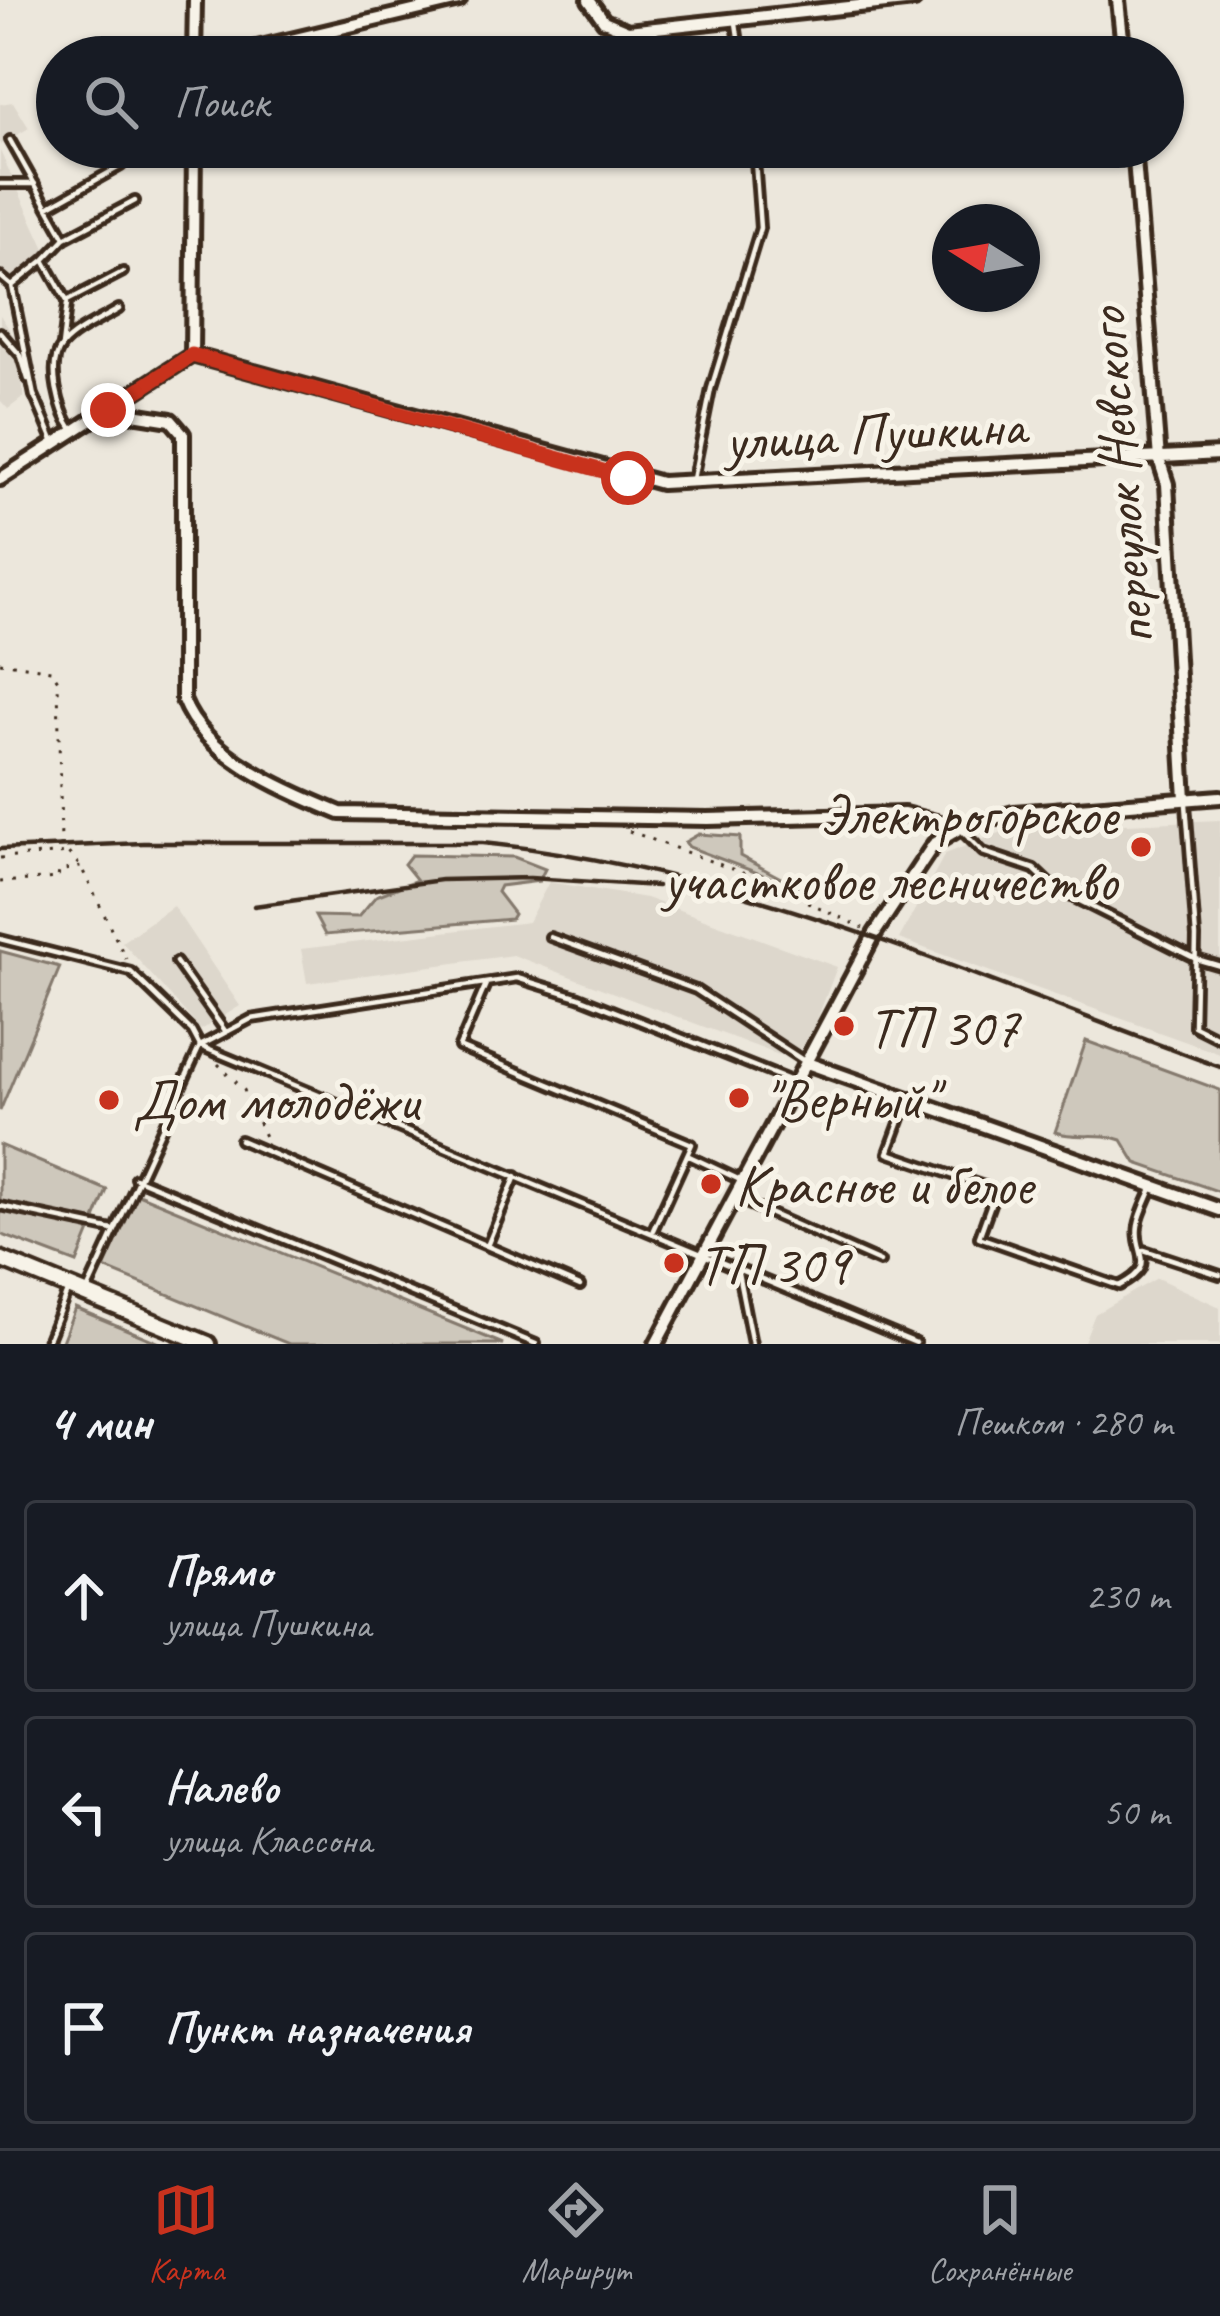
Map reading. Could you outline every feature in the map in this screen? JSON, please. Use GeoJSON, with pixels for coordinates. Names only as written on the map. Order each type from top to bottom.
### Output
{"type":"FeatureCollection","features":[{"type":"Feature","properties":{"kind":"street"},"geometry":{"type":"LineString","coordinates":[[194,36],[195,0]]}},
{"type":"Feature","properties":{"kind":"street"},"geometry":{"type":"LineString","coordinates":[[307,36],[459,0]]}},
{"type":"Feature","properties":{"kind":"street"},"geometry":{"type":"LineString","coordinates":[[589,0],[604,21],[628,31],[736,23],[914,0]]}},
{"type":"Feature","properties":{"kind":"street"},"geometry":{"type":"LineString","coordinates":[[1118,0],[1122,36]]}},
{"type":"Feature","properties":{"kind":"street"},"geometry":{"type":"LineString","coordinates":[[0,479],[192,355],[194,168]]}},
{"type":"Feature","properties":{"kind":"street","name":"переулок Невского"},"geometry":{"type":"LineString","coordinates":[[1135,168],[1159,459],[1168,484],[1185,799]]}},
{"type":"Feature","properties":{"kind":"street","name":"улица Пушкина"},"geometry":{"type":"LineString","coordinates":[[192,355],[628,478],[692,484],[1220,454]]}},
{"type":"Feature","properties":{"kind":"street"},"geometry":{"type":"LineString","coordinates":[[108,410],[171,421],[183,434],[183,700],[205,738],[340,813],[607,818],[904,814],[958,828]]}},
{"type":"Feature","properties":{"kind":"street"},"geometry":{"type":"LineString","coordinates":[[656,1344],[875,933],[934,844],[958,828],[1014,813],[1220,797]]}},
{"type":"Feature","properties":{"kind":"street"},"geometry":{"type":"LineString","coordinates":[[807,1063],[1220,1210]]}},
{"type":"Feature","properties":{"kind":"street"},"geometry":{"type":"LineString","coordinates":[[0,1259],[208,1344]]}},
{"type":"Feature","properties":{"kind":"lane"},"geometry":{"type":"LineString","coordinates":[[736,23],[738,36]]}},
{"type":"Feature","properties":{"kind":"lane"},"geometry":{"type":"LineString","coordinates":[[10,140],[65,238]]}},
{"type":"Feature","properties":{"kind":"lane"},"geometry":{"type":"LineString","coordinates":[[48,207],[117,168]]}},
{"type":"Feature","properties":{"kind":"lane"},"geometry":{"type":"LineString","coordinates":[[692,484],[710,389],[760,228],[756,168]]}},
{"type":"Feature","properties":{"kind":"lane"},"geometry":{"type":"LineString","coordinates":[[0,184],[35,184]]}},
{"type":"Feature","properties":{"kind":"lane"},"geometry":{"type":"LineString","coordinates":[[12,286],[65,238],[135,201]]}},
{"type":"Feature","properties":{"kind":"lane"},"geometry":{"type":"LineString","coordinates":[[44,260],[67,302],[57,358],[60,412],[74,432]]}},
{"type":"Feature","properties":{"kind":"lane"},"geometry":{"type":"LineString","coordinates":[[67,302],[123,272]]}},
{"type":"Feature","properties":{"kind":"lane"},"geometry":{"type":"LineString","coordinates":[[0,276],[12,286],[34,396]]}},
{"type":"Feature","properties":{"kind":"lane"},"geometry":{"type":"LineString","coordinates":[[62,346],[119,309]]}},
{"type":"Feature","properties":{"kind":"lane"},"geometry":{"type":"LineString","coordinates":[[0,332],[21,356],[55,445]]}},
{"type":"Feature","properties":{"kind":"lane"},"geometry":{"type":"LineString","coordinates":[[1185,799],[1196,959],[1194,1026],[1220,1040]]}},
{"type":"Feature","properties":{"kind":"lane"},"geometry":{"type":"LineString","coordinates":[[958,828],[983,853],[1034,868],[1054,888],[1196,959],[1220,966]]}},
{"type":"Feature","properties":{"kind":"lane"},"geometry":{"type":"LineString","coordinates":[[550,937],[697,990],[807,1063]]}},
{"type":"Feature","properties":{"kind":"lane"},"geometry":{"type":"LineString","coordinates":[[0,939],[131,972],[192,1031],[200,1046],[916,1343]]}},
{"type":"Feature","properties":{"kind":"lane"},"geometry":{"type":"LineString","coordinates":[[176,962],[226,1032]]}},
{"type":"Feature","properties":{"kind":"lane"},"geometry":{"type":"LineString","coordinates":[[86,1294],[135,1178],[200,1046],[250,1019],[518,979],[579,997],[796,1083]]}},
{"type":"Feature","properties":{"kind":"lane"},"geometry":{"type":"LineString","coordinates":[[486,984],[459,1047],[692,1144],[652,1232]]}},
{"type":"Feature","properties":{"kind":"lane"},"geometry":{"type":"LineString","coordinates":[[908,1099],[888,1153],[997,1190],[980,1237],[1119,1286],[1140,1271],[1144,1250],[1137,1229],[1153,1186]]}},
{"type":"Feature","properties":{"kind":"lane"},"geometry":{"type":"LineString","coordinates":[[240,1140],[580,1286]]}},
{"type":"Feature","properties":{"kind":"lane"},"geometry":{"type":"LineString","coordinates":[[687,1156],[743,1182]]}},
{"type":"Feature","properties":{"kind":"lane"},"geometry":{"type":"LineString","coordinates":[[487,1246],[516,1176]]}},
{"type":"Feature","properties":{"kind":"lane"},"geometry":{"type":"LineString","coordinates":[[135,1178],[536,1344]]}},
{"type":"Feature","properties":{"kind":"lane"},"geometry":{"type":"LineString","coordinates":[[735,1198],[880,1262]]}},
{"type":"Feature","properties":{"kind":"lane"},"geometry":{"type":"LineString","coordinates":[[0,1206],[113,1230]]}},
{"type":"Feature","properties":{"kind":"lane"},"geometry":{"type":"LineString","coordinates":[[1144,1250],[1220,1275]]}},
{"type":"Feature","properties":{"kind":"lane"},"geometry":{"type":"LineString","coordinates":[[737,1271],[752,1344]]}},
{"type":"Feature","properties":{"kind":"lane"},"geometry":{"type":"LineString","coordinates":[[46,1344],[69,1287]]}},
{"type":"Feature","properties":{"kind":"path"},"geometry":{"type":"LineString","coordinates":[[0,662],[51,670],[58,680],[61,845],[82,867],[131,972]]}},
{"type":"Feature","properties":{"kind":"path"},"geometry":{"type":"LineString","coordinates":[[607,818],[639,837],[759,879],[875,933]]}},
{"type":"Feature","properties":{"kind":"path"},"geometry":{"type":"LineString","coordinates":[[0,858],[69,853]]}},
{"type":"Feature","properties":{"kind":"path"},"geometry":{"type":"LineString","coordinates":[[0,882],[58,878],[59,871],[82,867]]}},
{"type":"Feature","properties":{"kind":"path"},"geometry":{"type":"LineString","coordinates":[[200,1046],[244,1090],[272,1154]]}},
{"type":"Feature","properties":{"kind":"shaded area"},"geometry":{"type":"Polygon","coordinates":[[[13,102],[29,128],[0,145],[0,104],[13,102]]]}},
{"type":"Feature","properties":{"kind":"shaded area"},"geometry":{"type":"Polygon","coordinates":[[[0,151],[47,253],[0,286],[0,151]]]}},
{"type":"Feature","properties":{"kind":"shaded area"},"geometry":{"type":"Polygon","coordinates":[[[0,315],[18,343],[24,397],[8,409],[0,400],[0,315]]]}},
{"type":"Feature","properties":{"kind":"shaded area"},"geometry":{"type":"Polygon","coordinates":[[[1220,820],[1220,1054],[899,939],[945,854],[1010,829],[1220,820]]]}},
{"type":"Feature","properties":{"kind":"shaded area"},"geometry":{"type":"Polygon","coordinates":[[[699,834],[740,837],[740,856],[805,891],[689,847],[685,842],[699,834]]]}},
{"type":"Feature","properties":{"kind":"shaded area"},"geometry":{"type":"Polygon","coordinates":[[[411,855],[514,857],[545,869],[539,881],[500,886],[497,892],[514,914],[511,919],[325,935],[315,916],[358,917],[376,896],[417,880],[404,864],[411,855]]]}},
{"type":"Feature","properties":{"kind":"shaded area"},"geometry":{"type":"Polygon","coordinates":[[[549,882],[646,898],[837,967],[808,1043],[797,1050],[787,1043],[779,1055],[513,955],[307,983],[301,949],[528,922],[549,882]]]}},
{"type":"Feature","properties":{"kind":"shaded area"},"geometry":{"type":"Polygon","coordinates":[[[173,906],[240,1006],[201,1030],[122,942],[173,906]]]}},
{"type":"Feature","properties":{"kind":"shaded area"},"geometry":{"type":"Polygon","coordinates":[[[0,951],[60,967],[0,1111],[0,951]]]}},
{"type":"Feature","properties":{"kind":"shaded area"},"geometry":{"type":"Polygon","coordinates":[[[1086,1041],[1220,1090],[1220,1192],[1136,1163],[1122,1140],[1055,1132],[1086,1041]]]}},
{"type":"Feature","properties":{"kind":"shaded area"},"geometry":{"type":"Polygon","coordinates":[[[0,1145],[107,1190],[77,1263],[0,1234],[0,1145]]]}},
{"type":"Feature","properties":{"kind":"shaded area"},"geometry":{"type":"Polygon","coordinates":[[[138,1194],[503,1344],[289,1344],[104,1268],[138,1194]]]}},
{"type":"Feature","properties":{"kind":"shaded area"},"geometry":{"type":"Polygon","coordinates":[[[1157,1278],[1220,1307],[1220,1344],[1083,1344],[1095,1314],[1157,1278]]]}},
{"type":"Feature","properties":{"kind":"shaded area"},"geometry":{"type":"Polygon","coordinates":[[[75,1308],[162,1344],[61,1344],[75,1308]]]}},
{"type":"Feature","properties":{"kind":"railway"},"geometry":{"type":"LineString","coordinates":[[0,849],[143,843],[482,843],[577,856],[671,876],[857,932],[1220,1067]]}},
{"type":"Feature","properties":{"kind":"railway"},"geometry":{"type":"LineString","coordinates":[[254,906],[441,880],[530,878],[657,886]]}},
{"type":"Feature","properties":{"kind":"place","name":"Электрогорское участковое лесничество"},"geometry":{"type":"Point","coordinates":[1141,847]}},
{"type":"Feature","properties":{"kind":"place","name":"ТП 307"},"geometry":{"type":"Point","coordinates":[844,1026]}},
{"type":"Feature","properties":{"kind":"place","name":"\"Верный\""},"geometry":{"type":"Point","coordinates":[739,1098]}},
{"type":"Feature","properties":{"kind":"place","name":"Дом молодёжи"},"geometry":{"type":"Point","coordinates":[109,1100]}},
{"type":"Feature","properties":{"kind":"place","name":"Красное и белое"},"geometry":{"type":"Point","coordinates":[711,1184]}},
{"type":"Feature","properties":{"kind":"place","name":"ТП 309"},"geometry":{"type":"Point","coordinates":[674,1263]}},
{"type":"Feature","properties":{"kind":"route"},"geometry":{"type":"LineString","coordinates":[[108,410],[192,355],[628,478]]}}]}
